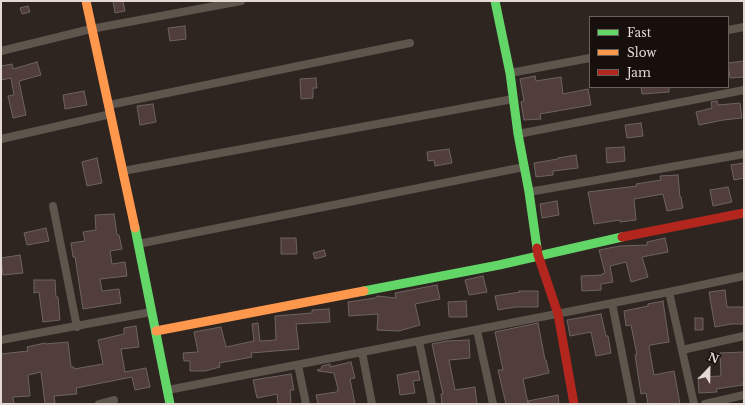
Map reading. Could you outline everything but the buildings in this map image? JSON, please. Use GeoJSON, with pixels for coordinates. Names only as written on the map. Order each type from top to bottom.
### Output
{"type":"FeatureCollection","features":[{"type":"Feature","properties":{"kind":"street"},"geometry":{"type":"LineString","coordinates":[[86,1],[123,171],[170,404]]}},
{"type":"Feature","properties":{"kind":"street"},"geometry":{"type":"LineString","coordinates":[[1,51],[91,29],[241,1]]}},
{"type":"Feature","properties":{"kind":"street"},"geometry":{"type":"LineString","coordinates":[[496,1],[510,73],[512,99],[529,192],[538,255],[558,314],[574,404]]}},
{"type":"Feature","properties":{"kind":"street"},"geometry":{"type":"LineString","coordinates":[[729,30],[744,27]]}},
{"type":"Feature","properties":{"kind":"street"},"geometry":{"type":"LineString","coordinates":[[109,105],[410,43]]}},
{"type":"Feature","properties":{"kind":"street"},"geometry":{"type":"LineString","coordinates":[[510,73],[589,58]]}},
{"type":"Feature","properties":{"kind":"street"},"geometry":{"type":"LineString","coordinates":[[518,134],[744,90]]}},
{"type":"Feature","properties":{"kind":"street"},"geometry":{"type":"LineString","coordinates":[[123,171],[512,99]]}},
{"type":"Feature","properties":{"kind":"street"},"geometry":{"type":"LineString","coordinates":[[1,140],[111,114]]}},
{"type":"Feature","properties":{"kind":"street"},"geometry":{"type":"LineString","coordinates":[[529,192],[744,154]]}},
{"type":"Feature","properties":{"kind":"street"},"geometry":{"type":"LineString","coordinates":[[138,244],[524,167]]}},
{"type":"Feature","properties":{"kind":"street"},"geometry":{"type":"LineString","coordinates":[[53,206],[77,327]]}},
{"type":"Feature","properties":{"kind":"street"},"geometry":{"type":"LineString","coordinates":[[156,330],[499,265],[538,255],[664,228],[744,213]]}},
{"type":"Feature","properties":{"kind":"street"},"geometry":{"type":"LineString","coordinates":[[168,390],[744,276]]}},
{"type":"Feature","properties":{"kind":"street"},"geometry":{"type":"LineString","coordinates":[[669,292],[694,404]]}},
{"type":"Feature","properties":{"kind":"street"},"geometry":{"type":"LineString","coordinates":[[612,303],[632,404]]}},
{"type":"Feature","properties":{"kind":"street"},"geometry":{"type":"LineString","coordinates":[[1,340],[151,312]]}},
{"type":"Feature","properties":{"kind":"street"},"geometry":{"type":"LineString","coordinates":[[477,330],[494,404]]}},
{"type":"Feature","properties":{"kind":"street"},"geometry":{"type":"LineString","coordinates":[[682,350],[744,336]]}},
{"type":"Feature","properties":{"kind":"street"},"geometry":{"type":"LineString","coordinates":[[419,341],[432,404]]}},
{"type":"Feature","properties":{"kind":"street"},"geometry":{"type":"LineString","coordinates":[[362,352],[372,404]]}},
{"type":"Feature","properties":{"kind":"street"},"geometry":{"type":"LineString","coordinates":[[298,364],[306,404]]}},
{"type":"Feature","properties":{"kind":"street"},"geometry":{"type":"LineString","coordinates":[[705,404],[744,396]]}},
{"type":"Feature","properties":{"kind":"street"},"geometry":{"type":"LineString","coordinates":[[99,404],[114,400]]}},
{"type":"Feature","properties":{"kind":"traffic: fast"},"geometry":{"type":"LineString","coordinates":[[495,1],[510,73],[518,134],[529,192],[537,248]]}},
{"type":"Feature","properties":{"kind":"traffic: fast"},"geometry":{"type":"LineString","coordinates":[[135,228],[170,404]]}},
{"type":"Feature","properties":{"kind":"traffic: fast"},"geometry":{"type":"LineString","coordinates":[[364,291],[499,265],[622,237]]}},
{"type":"Feature","properties":{"kind":"traffic: slow"},"geometry":{"type":"LineString","coordinates":[[86,1],[135,228]]}},
{"type":"Feature","properties":{"kind":"traffic: slow"},"geometry":{"type":"LineString","coordinates":[[156,331],[364,291]]}},
{"type":"Feature","properties":{"kind":"traffic: jam"},"geometry":{"type":"LineString","coordinates":[[622,237],[744,213]]}},
{"type":"Feature","properties":{"kind":"traffic: jam"},"geometry":{"type":"LineString","coordinates":[[537,248],[558,314],[574,404]]}}]}
